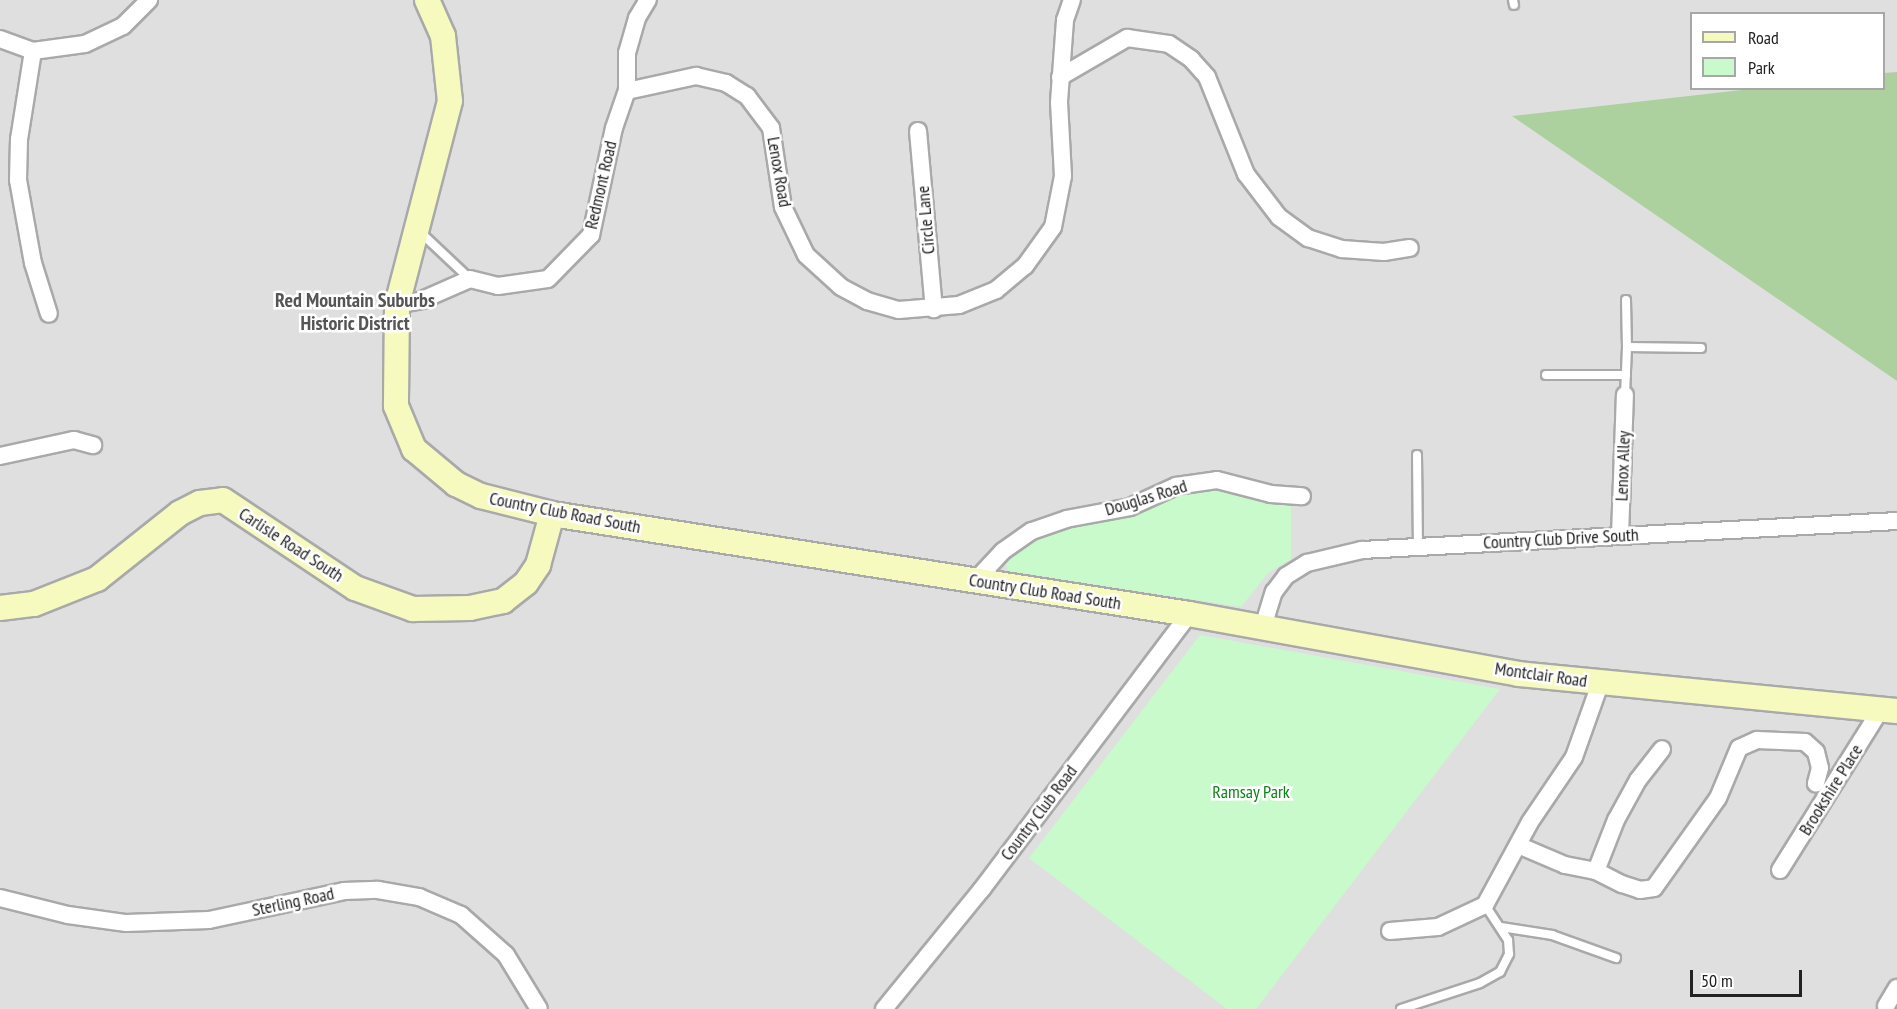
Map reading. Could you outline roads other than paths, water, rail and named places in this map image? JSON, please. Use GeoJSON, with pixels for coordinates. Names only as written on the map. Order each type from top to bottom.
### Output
{"type":"FeatureCollection","features":[{"type":"Feature","properties":{"kind":"main road","name":"Country Club Road South"},"geometry":{"type":"LineString","coordinates":[[427,0],[443,36],[450,102],[397,305],[396,406],[414,449],[456,484],[481,496],[552,514],[1189,614]]}},
{"type":"Feature","properties":{"kind":"main road","name":"Carlisle Road South"},"geometry":{"type":"LineString","coordinates":[[0,608],[34,604],[97,579],[180,513],[200,503],[223,500],[355,588],[412,609],[470,608],[503,602],[526,584],[538,565],[552,514]]}},
{"type":"Feature","properties":{"kind":"main road","name":"Montclair Road"},"geometry":{"type":"LineString","coordinates":[[1189,614],[1519,674],[1600,684],[1889,710]]}},
{"type":"Feature","properties":{"kind":"street"},"geometry":{"type":"LineString","coordinates":[[0,39],[33,51],[84,44],[123,26],[149,0]]}},
{"type":"Feature","properties":{"kind":"street","name":"Redmont Road"},"geometry":{"type":"LineString","coordinates":[[470,279],[498,286],[532,284],[548,279],[591,235],[614,128],[627,91],[627,53],[637,18],[648,0]]}},
{"type":"Feature","properties":{"kind":"street","name":"Lenox Road"},"geometry":{"type":"LineString","coordinates":[[627,91],[696,76],[726,82],[747,96],[771,128],[783,207],[806,255],[841,287],[867,301],[899,310],[934,309],[959,305],[996,290],[1025,266],[1053,226],[1063,176],[1060,77],[1065,20],[1072,0]]}},
{"type":"Feature","properties":{"kind":"street"},"geometry":{"type":"LineString","coordinates":[[1060,77],[1127,38],[1170,44],[1191,59],[1207,77],[1246,174],[1279,217],[1308,238],[1342,249],[1384,252],[1410,248]]}},
{"type":"Feature","properties":{"kind":"street"},"geometry":{"type":"LineString","coordinates":[[33,51],[19,139],[18,180],[33,263],[49,314]]}},
{"type":"Feature","properties":{"kind":"street","name":"Circle Lane"},"geometry":{"type":"LineString","coordinates":[[918,131],[934,309]]}},
{"type":"Feature","properties":{"kind":"street"},"geometry":{"type":"LineString","coordinates":[[397,305],[422,300],[470,279]]}},
{"type":"Feature","properties":{"kind":"street","name":"Lenox Alley"},"geometry":{"type":"LineString","coordinates":[[1620,536],[1626,395]]}},
{"type":"Feature","properties":{"kind":"street"},"geometry":{"type":"LineString","coordinates":[[0,456],[74,440],[93,445]]}},
{"type":"Feature","properties":{"kind":"street","name":"Douglas Road"},"geometry":{"type":"LineString","coordinates":[[975,581],[1003,550],[1032,531],[1066,519],[1130,507],[1176,486],[1217,480],[1271,494],[1302,496]]}},
{"type":"Feature","properties":{"kind":"street","name":"Country Club Drive South"},"geometry":{"type":"LineString","coordinates":[[1263,627],[1274,592],[1286,576],[1307,563],[1362,550],[1897,521]]}},
{"type":"Feature","properties":{"kind":"street","name":"Country Club Road"},"geometry":{"type":"LineString","coordinates":[[884,1009],[982,889],[1189,614]]}},
{"type":"Feature","properties":{"kind":"street"},"geometry":{"type":"LineString","coordinates":[[1390,931],[1438,927],[1485,905],[1518,845],[1575,757],[1600,684]]}},
{"type":"Feature","properties":{"kind":"street","name":"Brookshire Place"},"geometry":{"type":"LineString","coordinates":[[1780,870],[1889,710]]}},
{"type":"Feature","properties":{"kind":"street","name":"Brookshire Place"},"geometry":{"type":"LineString","coordinates":[[1518,845],[1565,865],[1596,871],[1640,890],[1654,888],[1718,798],[1739,748],[1756,740],[1805,742],[1816,752],[1820,768],[1816,783]]}},
{"type":"Feature","properties":{"kind":"street"},"geometry":{"type":"LineString","coordinates":[[1596,871],[1616,820],[1638,780],[1662,749]]}},
{"type":"Feature","properties":{"kind":"street","name":"Sterling Road"},"geometry":{"type":"LineString","coordinates":[[0,898],[68,915],[126,923],[209,921],[344,891],[378,890],[419,897],[461,915],[506,955],[539,1009]]}},
{"type":"Feature","properties":{"kind":"street"},"geometry":{"type":"LineString","coordinates":[[1886,1006],[1897,988]]}},
{"type":"Feature","properties":{"kind":"lane"},"geometry":{"type":"LineString","coordinates":[[417,228],[470,279]]}},
{"type":"Feature","properties":{"kind":"lane"},"geometry":{"type":"LineString","coordinates":[[1626,300],[1626,395]]}},
{"type":"Feature","properties":{"kind":"lane"},"geometry":{"type":"LineString","coordinates":[[1627,347],[1701,348]]}},
{"type":"Feature","properties":{"kind":"lane"},"geometry":{"type":"LineString","coordinates":[[1546,375],[1626,375]]}},
{"type":"Feature","properties":{"kind":"lane"},"geometry":{"type":"LineString","coordinates":[[1417,455],[1418,547]]}},
{"type":"Feature","properties":{"kind":"lane"},"geometry":{"type":"LineString","coordinates":[[1401,1009],[1480,983],[1500,972],[1509,954],[1502,927],[1485,905]]}},
{"type":"Feature","properties":{"kind":"lane"},"geometry":{"type":"LineString","coordinates":[[1502,927],[1552,935],[1616,958]]}},
{"type":"Feature","properties":{"kind":"district","name":"Red Mountain Suburbs Historic District"},"geometry":{"type":"Point","coordinates":[355,312]}},
{"type":"Feature","properties":{"kind":"park label","name":"Ramsay Park"},"geometry":{"type":"Point","coordinates":[1251,792]}}]}
